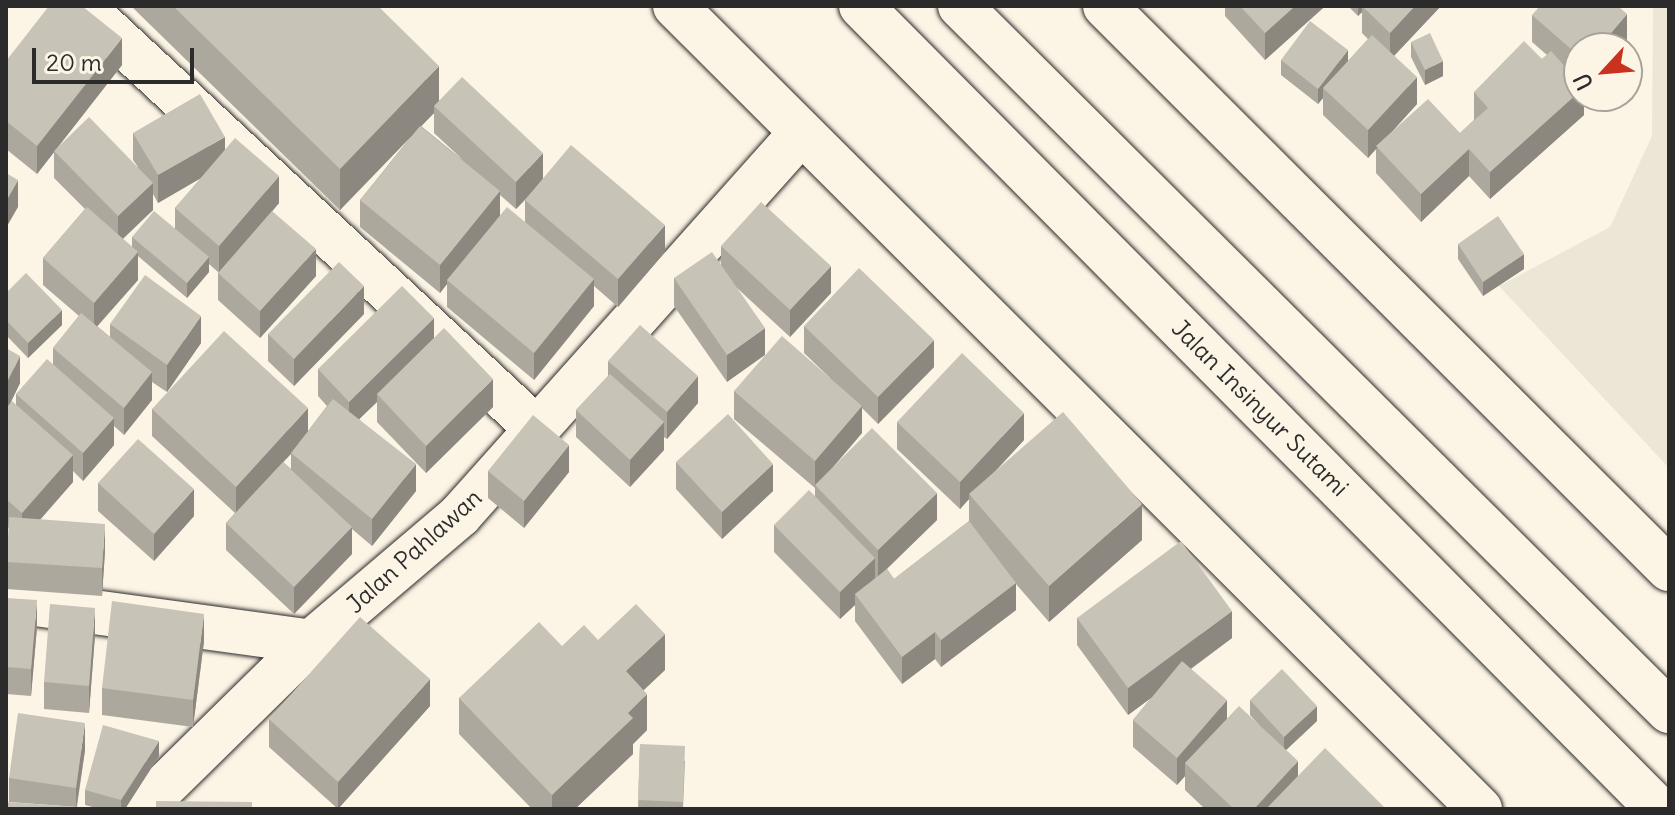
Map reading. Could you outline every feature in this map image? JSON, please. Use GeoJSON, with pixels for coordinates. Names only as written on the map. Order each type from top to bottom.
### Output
{"type":"FeatureCollection","features":[{"type":"Feature","properties":{"kind":"main road"},"geometry":{"type":"LineString","coordinates":[[82,6],[537,429]]}},
{"type":"Feature","properties":{"kind":"main road"},"geometry":{"type":"LineString","coordinates":[[675,6],[1480,809]]}},
{"type":"Feature","properties":{"kind":"main road","name":"Jalan Insinyur Sutami"},"geometry":{"type":"LineString","coordinates":[[861,6],[1658,809]]}},
{"type":"Feature","properties":{"kind":"main road"},"geometry":{"type":"LineString","coordinates":[[960,6],[1669,711]]}},
{"type":"Feature","properties":{"kind":"main road"},"geometry":{"type":"LineString","coordinates":[[1105,6],[1669,569]]}},
{"type":"Feature","properties":{"kind":"main road","name":"Jalan Pahlawan"},"geometry":{"type":"LineString","coordinates":[[141,809],[311,642],[460,515],[800,134]]}},
{"type":"Feature","properties":{"kind":"main road"},"geometry":{"type":"LineString","coordinates":[[6,600],[311,642]]}},
{"type":"Feature","properties":{"kind":"shaded area"},"geometry":{"type":"Polygon","coordinates":[[[1653,6],[1669,6],[1669,468],[1499,286],[1610,227],[1652,136],[1653,6]]]}},
{"type":"Feature","properties":{"kind":"building"},"geometry":{"type":"Polygon","coordinates":[[[49,6],[82,6],[122,38],[37,146],[6,121],[6,61],[49,6]]]}},
{"type":"Feature","properties":{"kind":"building"},"geometry":{"type":"Polygon","coordinates":[[[173,6],[378,6],[439,66],[340,169],[173,6]]]}},
{"type":"Feature","properties":{"kind":"building"},"geometry":{"type":"Polygon","coordinates":[[[1240,6],[1295,6],[1265,33],[1240,6]]]}},
{"type":"Feature","properties":{"kind":"building"},"geometry":{"type":"Polygon","coordinates":[[[1362,6],[1415,6],[1390,33],[1362,6]]]}},
{"type":"Feature","properties":{"kind":"building"},"geometry":{"type":"Polygon","coordinates":[[[1540,6],[1618,6],[1627,14],[1612,32],[1563,32],[1563,42],[1532,15],[1540,6]]]}},
{"type":"Feature","properties":{"kind":"building"},"geometry":{"type":"Polygon","coordinates":[[[1310,21],[1348,50],[1318,89],[1281,60],[1310,21]]]}},
{"type":"Feature","properties":{"kind":"building"},"geometry":{"type":"Polygon","coordinates":[[[1430,33],[1443,61],[1425,70],[1411,42],[1430,33]]]}},
{"type":"Feature","properties":{"kind":"building"},"geometry":{"type":"Polygon","coordinates":[[[1372,35],[1417,77],[1368,130],[1323,88],[1372,35]]]}},
{"type":"Feature","properties":{"kind":"building"},"geometry":{"type":"Polygon","coordinates":[[[1524,41],[1542,59],[1551,51],[1563,64],[1563,106],[1490,172],[1469,149],[1421,194],[1376,146],[1428,99],[1460,133],[1488,108],[1474,92],[1524,41]]]}},
{"type":"Feature","properties":{"kind":"building"},"geometry":{"type":"Polygon","coordinates":[[[462,77],[543,153],[516,182],[434,106],[462,77]]]}},
{"type":"Feature","properties":{"kind":"building"},"geometry":{"type":"Polygon","coordinates":[[[200,94],[225,137],[158,175],[133,133],[200,94]]]}},
{"type":"Feature","properties":{"kind":"building"},"geometry":{"type":"Polygon","coordinates":[[[89,117],[153,183],[118,216],[54,151],[89,117]]]}},
{"type":"Feature","properties":{"kind":"building"},"geometry":{"type":"Polygon","coordinates":[[[420,126],[500,191],[440,265],[360,200],[420,126]]]}},
{"type":"Feature","properties":{"kind":"building"},"geometry":{"type":"Polygon","coordinates":[[[235,138],[279,176],[219,246],[175,208],[235,138]]]}},
{"type":"Feature","properties":{"kind":"building"},"geometry":{"type":"Polygon","coordinates":[[[571,145],[665,225],[618,279],[525,200],[571,145]]]}},
{"type":"Feature","properties":{"kind":"building"},"geometry":{"type":"Polygon","coordinates":[[[6,173],[18,180],[6,201],[6,173]]]}},
{"type":"Feature","properties":{"kind":"building"},"geometry":{"type":"Polygon","coordinates":[[[761,202],[831,266],[790,310],[721,246],[761,202]]]}},
{"type":"Feature","properties":{"kind":"building"},"geometry":{"type":"Polygon","coordinates":[[[87,207],[138,252],[94,303],[43,258],[87,207]]]}},
{"type":"Feature","properties":{"kind":"building"},"geometry":{"type":"Polygon","coordinates":[[[507,207],[594,279],[534,353],[447,280],[507,207]]]}},
{"type":"Feature","properties":{"kind":"building"},"geometry":{"type":"Polygon","coordinates":[[[154,211],[209,257],[187,283],[132,237],[154,211]]]}},
{"type":"Feature","properties":{"kind":"building"},"geometry":{"type":"Polygon","coordinates":[[[272,211],[316,249],[260,311],[218,273],[272,211]]]}},
{"type":"Feature","properties":{"kind":"building"},"geometry":{"type":"Polygon","coordinates":[[[1498,216],[1524,254],[1483,282],[1458,244],[1498,216]]]}},
{"type":"Feature","properties":{"kind":"building"},"geometry":{"type":"Polygon","coordinates":[[[712,252],[765,328],[727,355],[674,278],[712,252]]]}},
{"type":"Feature","properties":{"kind":"building"},"geometry":{"type":"Polygon","coordinates":[[[339,262],[364,286],[294,359],[268,334],[339,262]]]}},
{"type":"Feature","properties":{"kind":"building"},"geometry":{"type":"Polygon","coordinates":[[[859,268],[934,340],[878,397],[804,326],[859,268]]]}},
{"type":"Feature","properties":{"kind":"building"},"geometry":{"type":"Polygon","coordinates":[[[26,273],[62,310],[28,343],[6,320],[6,293],[26,273]]]}},
{"type":"Feature","properties":{"kind":"building"},"geometry":{"type":"Polygon","coordinates":[[[145,275],[201,316],[167,365],[110,324],[145,275]]]}},
{"type":"Feature","properties":{"kind":"building"},"geometry":{"type":"Polygon","coordinates":[[[402,286],[434,318],[349,402],[318,369],[402,286]]]}},
{"type":"Feature","properties":{"kind":"building"},"geometry":{"type":"Polygon","coordinates":[[[81,313],[152,372],[124,408],[53,348],[81,313]]]}},
{"type":"Feature","properties":{"kind":"building"},"geometry":{"type":"Polygon","coordinates":[[[640,325],[698,376],[667,412],[608,361],[640,325]]]}},
{"type":"Feature","properties":{"kind":"building"},"geometry":{"type":"Polygon","coordinates":[[[444,328],[493,379],[426,446],[377,394],[444,328]]]}},
{"type":"Feature","properties":{"kind":"building"},"geometry":{"type":"Polygon","coordinates":[[[224,331],[308,408],[236,487],[152,409],[224,331]]]}},
{"type":"Feature","properties":{"kind":"building"},"geometry":{"type":"Polygon","coordinates":[[[782,336],[862,406],[815,461],[734,391],[782,336]]]}},
{"type":"Feature","properties":{"kind":"building"},"geometry":{"type":"Polygon","coordinates":[[[6,348],[20,356],[6,384],[6,348]]]}},
{"type":"Feature","properties":{"kind":"building"},"geometry":{"type":"Polygon","coordinates":[[[962,353],[1024,413],[960,482],[897,422],[962,353]]]}},
{"type":"Feature","properties":{"kind":"building"},"geometry":{"type":"Polygon","coordinates":[[[47,359],[114,418],[83,453],[16,394],[47,359]]]}},
{"type":"Feature","properties":{"kind":"building"},"geometry":{"type":"Polygon","coordinates":[[[610,374],[664,422],[630,460],[576,410],[610,374]]]}},
{"type":"Feature","properties":{"kind":"building"},"geometry":{"type":"Polygon","coordinates":[[[333,399],[416,464],[372,519],[291,453],[333,399]]]}},
{"type":"Feature","properties":{"kind":"building"},"geometry":{"type":"Polygon","coordinates":[[[12,401],[73,455],[22,513],[6,499],[6,408],[12,401]]]}},
{"type":"Feature","properties":{"kind":"building"},"geometry":{"type":"Polygon","coordinates":[[[1063,412],[1142,504],[1049,586],[969,494],[1063,412]]]}},
{"type":"Feature","properties":{"kind":"building"},"geometry":{"type":"Polygon","coordinates":[[[728,414],[773,464],[722,512],[676,462],[728,414]]]}},
{"type":"Feature","properties":{"kind":"building"},"geometry":{"type":"Polygon","coordinates":[[[533,415],[569,445],[524,501],[488,471],[533,415]]]}},
{"type":"Feature","properties":{"kind":"building"},"geometry":{"type":"Polygon","coordinates":[[[872,428],[937,493],[878,550],[815,485],[872,428]]]}},
{"type":"Feature","properties":{"kind":"building"},"geometry":{"type":"Polygon","coordinates":[[[138,439],[194,489],[154,534],[98,483],[138,439]]]}},
{"type":"Feature","properties":{"kind":"building"},"geometry":{"type":"Polygon","coordinates":[[[283,462],[352,527],[294,587],[226,523],[283,462]]]}},
{"type":"Feature","properties":{"kind":"building"},"geometry":{"type":"Polygon","coordinates":[[[809,490],[875,558],[840,592],[774,525],[809,490]]]}},
{"type":"Feature","properties":{"kind":"building"},"geometry":{"type":"Polygon","coordinates":[[[9,517],[105,524],[102,568],[7,562],[9,517]]]}},
{"type":"Feature","properties":{"kind":"building"},"geometry":{"type":"Polygon","coordinates":[[[969,521],[1016,583],[941,640],[935,632],[902,657],[855,594],[887,569],[894,579],[969,521]]]}},
{"type":"Feature","properties":{"kind":"building"},"geometry":{"type":"Polygon","coordinates":[[[1181,541],[1232,611],[1128,688],[1077,618],[1181,541]]]}},
{"type":"Feature","properties":{"kind":"building"},"geometry":{"type":"Polygon","coordinates":[[[6,598],[37,600],[31,669],[6,667],[6,598]]]}},
{"type":"Feature","properties":{"kind":"building"},"geometry":{"type":"Polygon","coordinates":[[[112,601],[204,614],[193,700],[102,688],[112,601]]]}},
{"type":"Feature","properties":{"kind":"building"},"geometry":{"type":"Polygon","coordinates":[[[50,604],[95,608],[89,686],[44,682],[50,604]]]}},
{"type":"Feature","properties":{"kind":"building"},"geometry":{"type":"Polygon","coordinates":[[[636,604],[665,634],[626,671],[647,694],[628,713],[633,718],[552,795],[459,698],[539,622],[562,646],[584,625],[598,640],[636,604]]]}},
{"type":"Feature","properties":{"kind":"building"},"geometry":{"type":"Polygon","coordinates":[[[360,617],[430,679],[338,782],[269,719],[360,617]]]}},
{"type":"Feature","properties":{"kind":"building"},"geometry":{"type":"Polygon","coordinates":[[[1182,661],[1227,700],[1177,758],[1133,720],[1182,661]]]}},
{"type":"Feature","properties":{"kind":"building"},"geometry":{"type":"Polygon","coordinates":[[[1282,669],[1317,706],[1284,737],[1250,700],[1282,669]]]}},
{"type":"Feature","properties":{"kind":"building"},"geometry":{"type":"Polygon","coordinates":[[[1239,706],[1298,761],[1254,809],[1234,809],[1185,763],[1239,706]]]}},
{"type":"Feature","properties":{"kind":"building"},"geometry":{"type":"Polygon","coordinates":[[[18,713],[85,723],[76,788],[9,778],[18,713]]]}},
{"type":"Feature","properties":{"kind":"building"},"geometry":{"type":"Polygon","coordinates":[[[103,725],[159,741],[121,800],[85,790],[103,725]]]}},
{"type":"Feature","properties":{"kind":"building"},"geometry":{"type":"Polygon","coordinates":[[[640,744],[685,746],[683,802],[638,800],[640,744]]]}},
{"type":"Feature","properties":{"kind":"building"},"geometry":{"type":"Polygon","coordinates":[[[1325,748],[1386,809],[1266,809],[1325,748]]]}},
{"type":"Feature","properties":{"kind":"building"},"geometry":{"type":"Polygon","coordinates":[[[156,801],[252,802],[252,809],[156,809],[156,801]]]}},
{"type":"Feature","properties":{"kind":"building"},"geometry":{"type":"Polygon","coordinates":[[[6,802],[78,807],[78,809],[6,809],[6,802]]]}}]}
